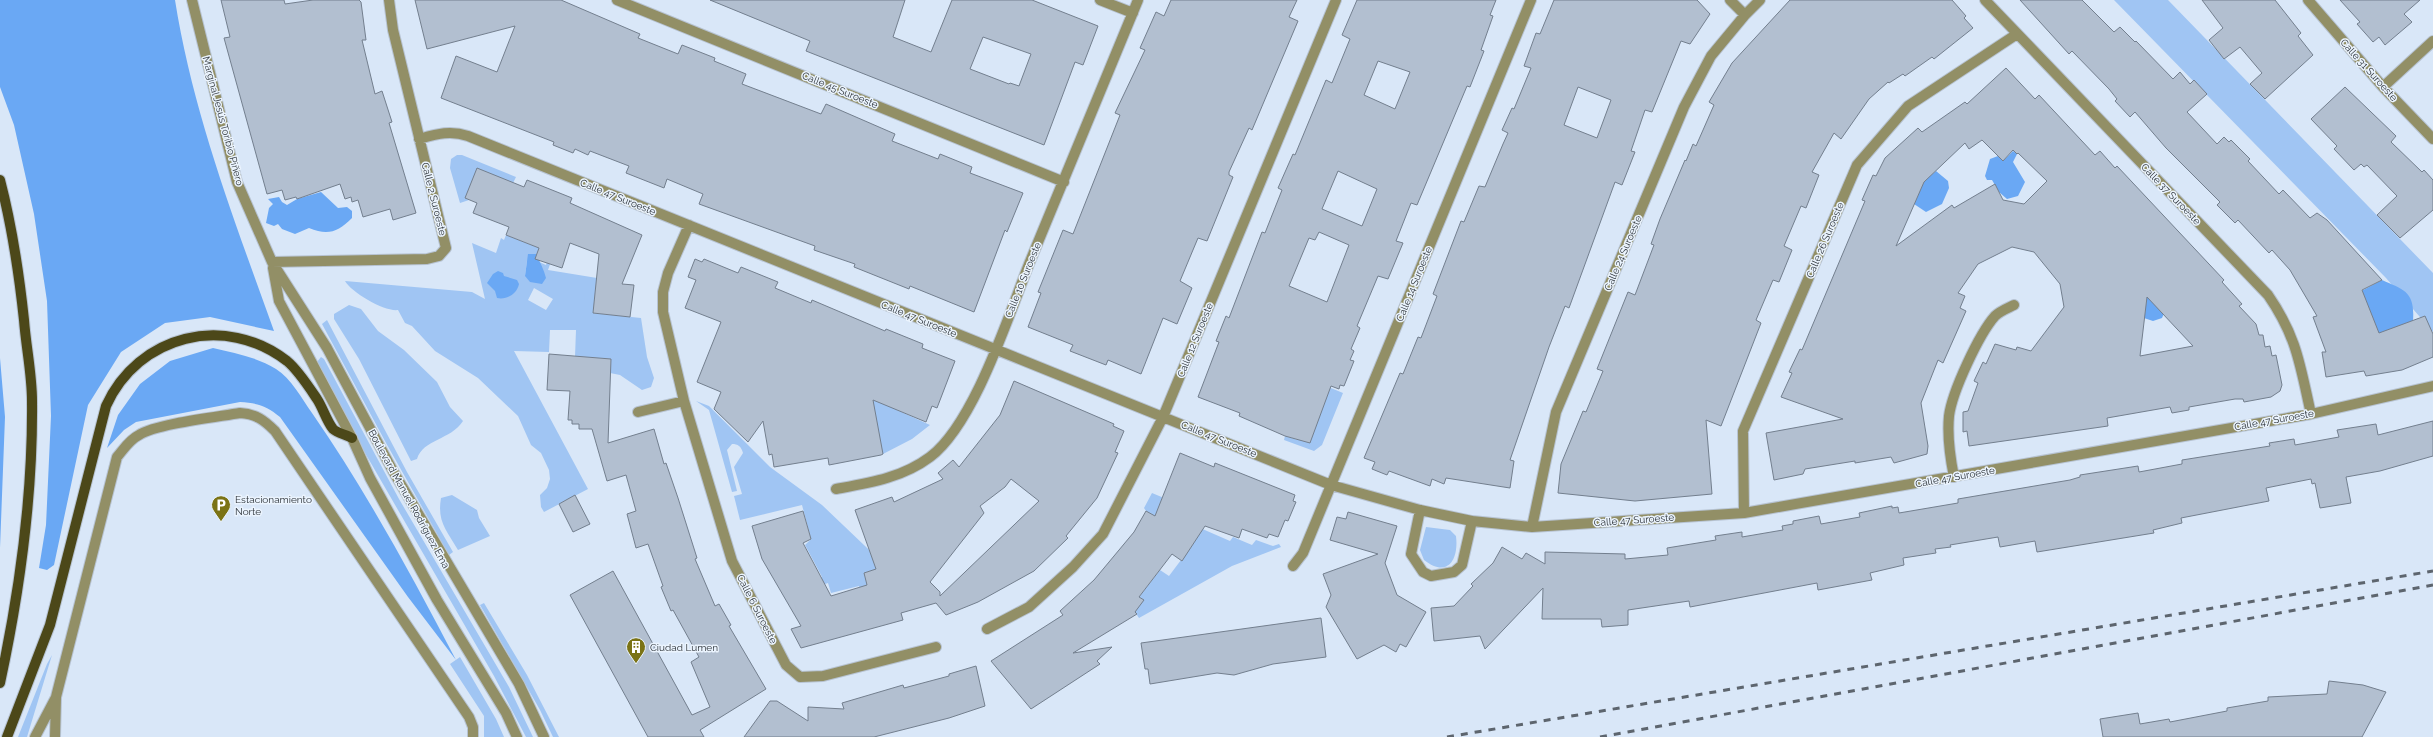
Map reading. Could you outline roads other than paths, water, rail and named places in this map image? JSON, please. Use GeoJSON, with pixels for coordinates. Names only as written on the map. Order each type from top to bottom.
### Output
{"type":"FeatureCollection","features":[{"type":"Feature","properties":{"kind":"main road"},"geometry":{"type":"LineString","coordinates":[[0,180],[8,210],[20,281],[32,400],[26,530],[9,642],[0,683]]}},
{"type":"Feature","properties":{"kind":"main road"},"geometry":{"type":"LineString","coordinates":[[7,737],[50,624],[106,406],[114,387],[139,361],[155,350],[194,337],[215,335],[239,338],[261,346],[287,362],[317,399],[334,430],[352,438]]}},
{"type":"Feature","properties":{"kind":"street","name":"Marginal Jesús Toribio Piñero"},"geometry":{"type":"LineString","coordinates":[[192,0],[237,182],[272,262]]}},
{"type":"Feature","properties":{"kind":"street","name":"Calle 2 Suroeste"},"geometry":{"type":"LineString","coordinates":[[272,262],[404,261],[427,259],[442,254],[446,248],[393,30],[389,0]]}},
{"type":"Feature","properties":{"kind":"street","name":"Calle 45 Suroeste"},"geometry":{"type":"LineString","coordinates":[[617,0],[1064,182]]}},
{"type":"Feature","properties":{"kind":"street"},"geometry":{"type":"LineString","coordinates":[[1100,0],[1133,14]]}},
{"type":"Feature","properties":{"kind":"street","name":"Calle 10 Suroeste"},"geometry":{"type":"LineString","coordinates":[[836,489],[885,480],[907,471],[930,457],[964,418],[1064,182],[1138,0]]}},
{"type":"Feature","properties":{"kind":"street","name":"Calle 12 Suroeste"},"geometry":{"type":"LineString","coordinates":[[986,629],[1029,607],[1073,567],[1103,534],[1163,416],[1336,0]]}},
{"type":"Feature","properties":{"kind":"street","name":"Calle 14 Suroeste"},"geometry":{"type":"LineString","coordinates":[[1293,566],[1303,553],[1531,0]]}},
{"type":"Feature","properties":{"kind":"street"},"geometry":{"type":"LineString","coordinates":[[1730,0],[1745,15]]}},
{"type":"Feature","properties":{"kind":"street","name":"Calle 24 Suroeste"},"geometry":{"type":"LineString","coordinates":[[1532,527],[1556,412],[1684,107],[1711,56],[1745,15],[1760,0]]}},
{"type":"Feature","properties":{"kind":"street","name":"Calle 37 Suroeste"},"geometry":{"type":"LineString","coordinates":[[1985,0],[2268,295],[2285,319],[2296,347],[2311,414]]}},
{"type":"Feature","properties":{"kind":"street","name":"Calle 31 Suroeste"},"geometry":{"type":"LineString","coordinates":[[2308,0],[2383,87],[2433,139]]}},
{"type":"Feature","properties":{"kind":"street","name":"Calle 26 Suroeste"},"geometry":{"type":"LineString","coordinates":[[1744,513],[1743,431],[1858,165],[1908,106],[2017,34]]}},
{"type":"Feature","properties":{"kind":"street"},"geometry":{"type":"LineString","coordinates":[[2383,87],[2433,41]]}},
{"type":"Feature","properties":{"kind":"street","name":"Calle 47 Suroeste"},"geometry":{"type":"LineString","coordinates":[[419,139],[445,132],[457,132],[1331,485],[1420,510],[1472,520],[1532,527],[1744,513],[2311,414],[2433,386]]}},
{"type":"Feature","properties":{"kind":"street","name":"Calle 6 Suroeste"},"geometry":{"type":"LineString","coordinates":[[689,225],[668,273],[664,292],[663,312],[684,401],[732,561],[786,665],[800,677],[823,676],[936,647]]}},
{"type":"Feature","properties":{"kind":"street"},"geometry":{"type":"LineString","coordinates":[[272,262],[279,301],[352,438],[370,478],[437,600],[469,649],[515,735]]}},
{"type":"Feature","properties":{"kind":"street","name":"Boulevard Manuel Rodríguez Ema"},"geometry":{"type":"LineString","coordinates":[[272,262],[327,348],[393,471],[519,684],[544,737]]}},
{"type":"Feature","properties":{"kind":"street"},"geometry":{"type":"LineString","coordinates":[[1954,477],[1948,443],[1949,414],[1958,389],[1982,334],[1996,315],[2014,305]]}},
{"type":"Feature","properties":{"kind":"street"},"geometry":{"type":"LineString","coordinates":[[638,412],[684,401]]}},
{"type":"Feature","properties":{"kind":"street"},"geometry":{"type":"LineString","coordinates":[[55,737],[56,697],[117,457],[127,444],[140,434],[163,427],[240,413],[252,414],[263,420],[275,431],[469,717],[473,727],[473,737]]}},
{"type":"Feature","properties":{"kind":"street"},"geometry":{"type":"LineString","coordinates":[[1420,510],[1411,554],[1423,572],[1432,576],[1454,572],[1462,565],[1472,520]]}},
{"type":"Feature","properties":{"kind":"street"},"geometry":{"type":"LineString","coordinates":[[35,737],[56,697]]}},
{"type":"Feature","properties":{"kind":"railway"},"geometry":{"type":"LineString","coordinates":[[1447,737],[2433,571]]}},
{"type":"Feature","properties":{"kind":"railway"},"geometry":{"type":"LineString","coordinates":[[1600,737],[2433,585]]}},
{"type":"Feature","properties":{"kind":"place","name":"Estacionamiento Norte"},"geometry":{"type":"Point","coordinates":[221,522]}},
{"type":"Feature","properties":{"kind":"place","name":"Ciudad Lumen"},"geometry":{"type":"Point","coordinates":[636,664]}}]}
